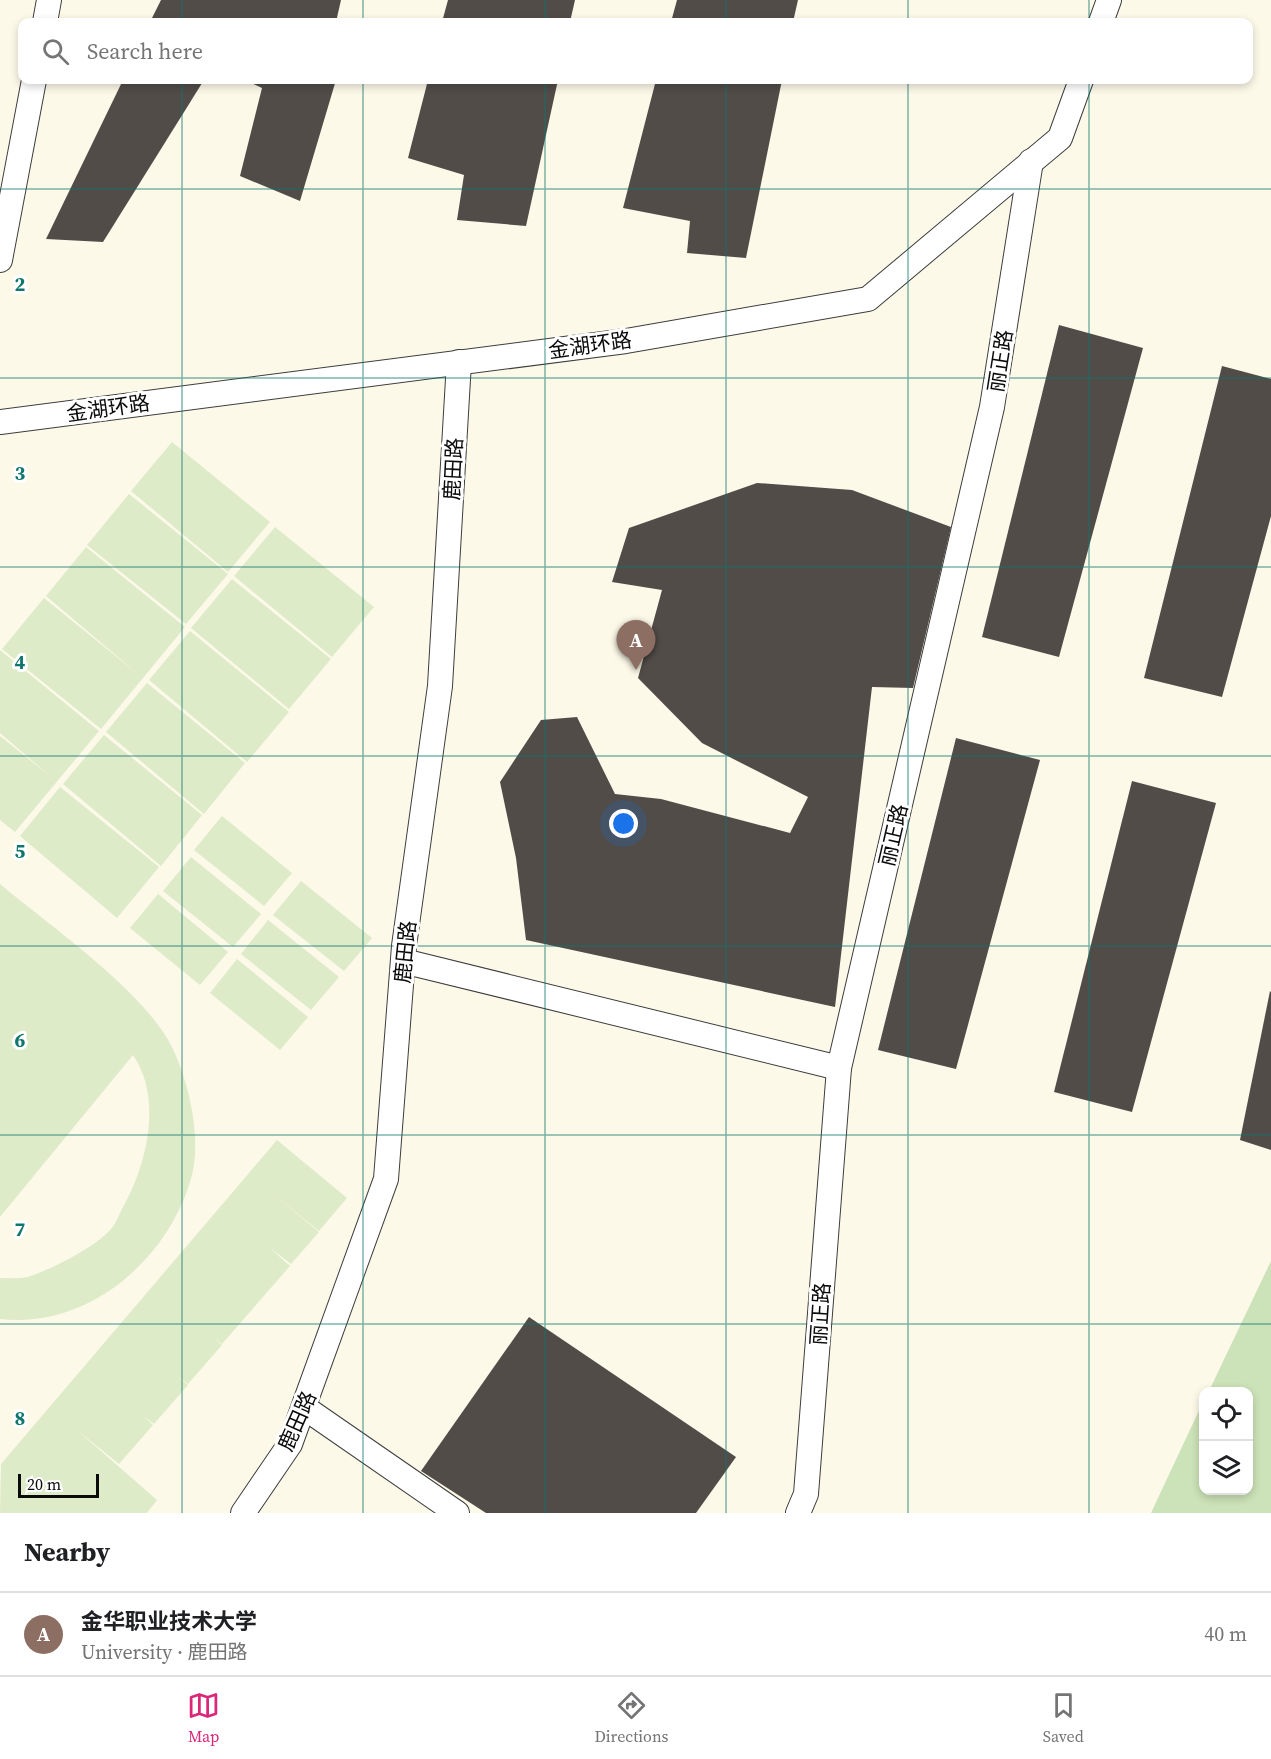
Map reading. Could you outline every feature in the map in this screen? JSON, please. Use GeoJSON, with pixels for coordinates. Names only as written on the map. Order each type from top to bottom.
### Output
{"type":"FeatureCollection","features":[{"type":"Feature","properties":{"kind":"street"},"geometry":{"type":"LineString","coordinates":[[46,18],[49,0]]}},
{"type":"Feature","properties":{"kind":"street"},"geometry":{"type":"LineString","coordinates":[[1102,18],[1109,0]]}},
{"type":"Feature","properties":{"kind":"street"},"geometry":{"type":"LineString","coordinates":[[0,260],[33,84]]}},
{"type":"Feature","properties":{"kind":"street","name":"金湖环路"},"geometry":{"type":"LineString","coordinates":[[0,422],[626,341],[868,298],[1059,138],[1079,84]]}},
{"type":"Feature","properties":{"kind":"street","name":"丽正路"},"geometry":{"type":"LineString","coordinates":[[798,1513],[806,1494],[839,1068],[992,407],[1030,161]]}},
{"type":"Feature","properties":{"kind":"street","name":"鹿田路"},"geometry":{"type":"LineString","coordinates":[[243,1513],[290,1444],[305,1408],[386,1179],[403,961],[440,686],[459,362]]}},
{"type":"Feature","properties":{"kind":"street"},"geometry":{"type":"LineString","coordinates":[[403,961],[839,1068]]}},
{"type":"Feature","properties":{"kind":"street"},"geometry":{"type":"LineString","coordinates":[[305,1408],[457,1513]]}},
{"type":"Feature","properties":{"kind":"green space"},"geometry":{"type":"Polygon","coordinates":[[[172,442],[270,522],[228,572],[131,491],[172,442]]]}},
{"type":"Feature","properties":{"kind":"green space"},"geometry":{"type":"Polygon","coordinates":[[[129,494],[228,574],[186,624],[87,545],[129,494]]]}},
{"type":"Feature","properties":{"kind":"green space"},"geometry":{"type":"Polygon","coordinates":[[[275,527],[374,607],[332,657],[234,576],[275,527]]]}},
{"type":"Feature","properties":{"kind":"green space"},"geometry":{"type":"Polygon","coordinates":[[[86,547],[185,627],[101,729],[2,649],[44,598],[138,674],[46,596],[86,547]]]}},
{"type":"Feature","properties":{"kind":"green space"},"geometry":{"type":"Polygon","coordinates":[[[232,579],[331,659],[289,709],[191,628],[232,579]]]}},
{"type":"Feature","properties":{"kind":"green space"},"geometry":{"type":"Polygon","coordinates":[[[190,631],[289,712],[247,762],[149,680],[190,631]]]}},
{"type":"Feature","properties":{"kind":"green space"},"geometry":{"type":"Polygon","coordinates":[[[0,650],[99,731],[15,832],[0,820],[0,736],[50,776],[0,733],[0,650]]]}},
{"type":"Feature","properties":{"kind":"green space"},"geometry":{"type":"Polygon","coordinates":[[[147,683],[245,763],[204,814],[106,732],[147,683]]]}},
{"type":"Feature","properties":{"kind":"green space"},"geometry":{"type":"Polygon","coordinates":[[[104,735],[202,815],[161,866],[63,784],[104,735]]]}},
{"type":"Feature","properties":{"kind":"green space"},"geometry":{"type":"Polygon","coordinates":[[[60,787],[159,867],[117,918],[20,836],[60,787]]]}},
{"type":"Feature","properties":{"kind":"green space"},"geometry":{"type":"Polygon","coordinates":[[[222,816],[292,873],[264,906],[194,850],[222,816]]]}},
{"type":"Feature","properties":{"kind":"green space"},"geometry":{"type":"Polygon","coordinates":[[[191,857],[261,914],[233,947],[163,891],[191,857]]]}},
{"type":"Feature","properties":{"kind":"green space"},"geometry":{"type":"Polygon","coordinates":[[[301,881],[372,938],[344,971],[273,915],[301,881]]]}},
{"type":"Feature","properties":{"kind":"green space"},"geometry":{"type":"Polygon","coordinates":[[[0,884],[95,961],[141,1005],[160,1027],[173,1049],[185,1080],[195,1133],[194,1167],[178,1212],[162,1239],[142,1264],[118,1285],[91,1301],[62,1313],[32,1319],[0,1319],[0,1278],[28,1277],[49,1269],[84,1250],[111,1229],[131,1192],[138,1173],[148,1132],[149,1111],[142,1072],[133,1055],[0,1217],[0,884]]]}},
{"type":"Feature","properties":{"kind":"green space"},"geometry":{"type":"Polygon","coordinates":[[[158,894],[228,952],[200,985],[130,928],[158,894]]]}},
{"type":"Feature","properties":{"kind":"green space"},"geometry":{"type":"Polygon","coordinates":[[[268,920],[339,977],[311,1010],[241,954],[268,920]]]}},
{"type":"Feature","properties":{"kind":"green space"},"geometry":{"type":"Polygon","coordinates":[[[237,959],[308,1017],[280,1050],[210,993],[237,959]]]}},
{"type":"Feature","properties":{"kind":"green space"},"geometry":{"type":"Polygon","coordinates":[[[277,1140],[347,1198],[319,1231],[271,1192],[319,1232],[291,1264],[270,1248],[290,1266],[222,1344],[212,1336],[222,1345],[188,1384],[177,1376],[188,1385],[154,1424],[143,1416],[153,1425],[119,1464],[77,1430],[157,1500],[147,1513],[0,1513],[1,1464],[277,1140]]]}},
{"type":"Feature","properties":{"kind":"green space"},"geometry":{"type":"Polygon","coordinates":[[[1271,1261],[1271,1513],[1151,1513],[1199,1411],[1199,1495],[1253,1495],[1253,1387],[1211,1387],[1271,1261]]]}},
{"type":"Feature","properties":{"kind":"building"},"geometry":{"type":"Polygon","coordinates":[[[161,0],[341,0],[337,18],[152,18],[161,0]]]}},
{"type":"Feature","properties":{"kind":"building"},"geometry":{"type":"Polygon","coordinates":[[[448,0],[575,0],[571,18],[443,18],[448,0]]]}},
{"type":"Feature","properties":{"kind":"building"},"geometry":{"type":"Polygon","coordinates":[[[677,0],[798,0],[794,18],[672,18],[677,0]]]}},
{"type":"Feature","properties":{"kind":"building"},"geometry":{"type":"Polygon","coordinates":[[[121,84],[202,84],[103,242],[46,239],[121,84]]]}},
{"type":"Feature","properties":{"kind":"building"},"geometry":{"type":"Polygon","coordinates":[[[254,84],[335,84],[300,201],[240,176],[262,88],[254,84]]]}},
{"type":"Feature","properties":{"kind":"building"},"geometry":{"type":"Polygon","coordinates":[[[427,84],[557,84],[526,226],[457,220],[464,175],[408,158],[427,84]]]}},
{"type":"Feature","properties":{"kind":"building"},"geometry":{"type":"Polygon","coordinates":[[[655,84],[781,84],[746,258],[687,253],[690,221],[623,208],[655,84]]]}},
{"type":"Feature","properties":{"kind":"building"},"geometry":{"type":"Polygon","coordinates":[[[1059,325],[1143,348],[1059,657],[982,637],[1059,325]]]}},
{"type":"Feature","properties":{"kind":"building"},"geometry":{"type":"Polygon","coordinates":[[[1222,366],[1271,379],[1271,516],[1222,697],[1144,678],[1222,366]]]}},
{"type":"Feature","properties":{"kind":"building"},"geometry":{"type":"Polygon","coordinates":[[[757,483],[852,490],[951,527],[913,688],[872,687],[835,1007],[526,940],[516,858],[500,782],[541,720],[577,717],[615,794],[661,799],[790,833],[808,797],[702,743],[638,678],[662,590],[612,582],[629,528],[757,483]]]}},
{"type":"Feature","properties":{"kind":"building"},"geometry":{"type":"Polygon","coordinates":[[[956,738],[1040,760],[956,1069],[878,1050],[956,738]]]}},
{"type":"Feature","properties":{"kind":"building"},"geometry":{"type":"Polygon","coordinates":[[[1132,781],[1216,803],[1132,1112],[1054,1092],[1132,781]]]}},
{"type":"Feature","properties":{"kind":"building"},"geometry":{"type":"Polygon","coordinates":[[[1271,992],[1271,1150],[1240,1140],[1271,992]]]}},
{"type":"Feature","properties":{"kind":"building"},"geometry":{"type":"Polygon","coordinates":[[[529,1317],[736,1457],[696,1513],[486,1513],[421,1471],[529,1317]]]}},
{"type":"Feature","properties":{"kind":"place","name":"金华职业技术大学"},"geometry":{"type":"Point","coordinates":[636,670]}}]}
